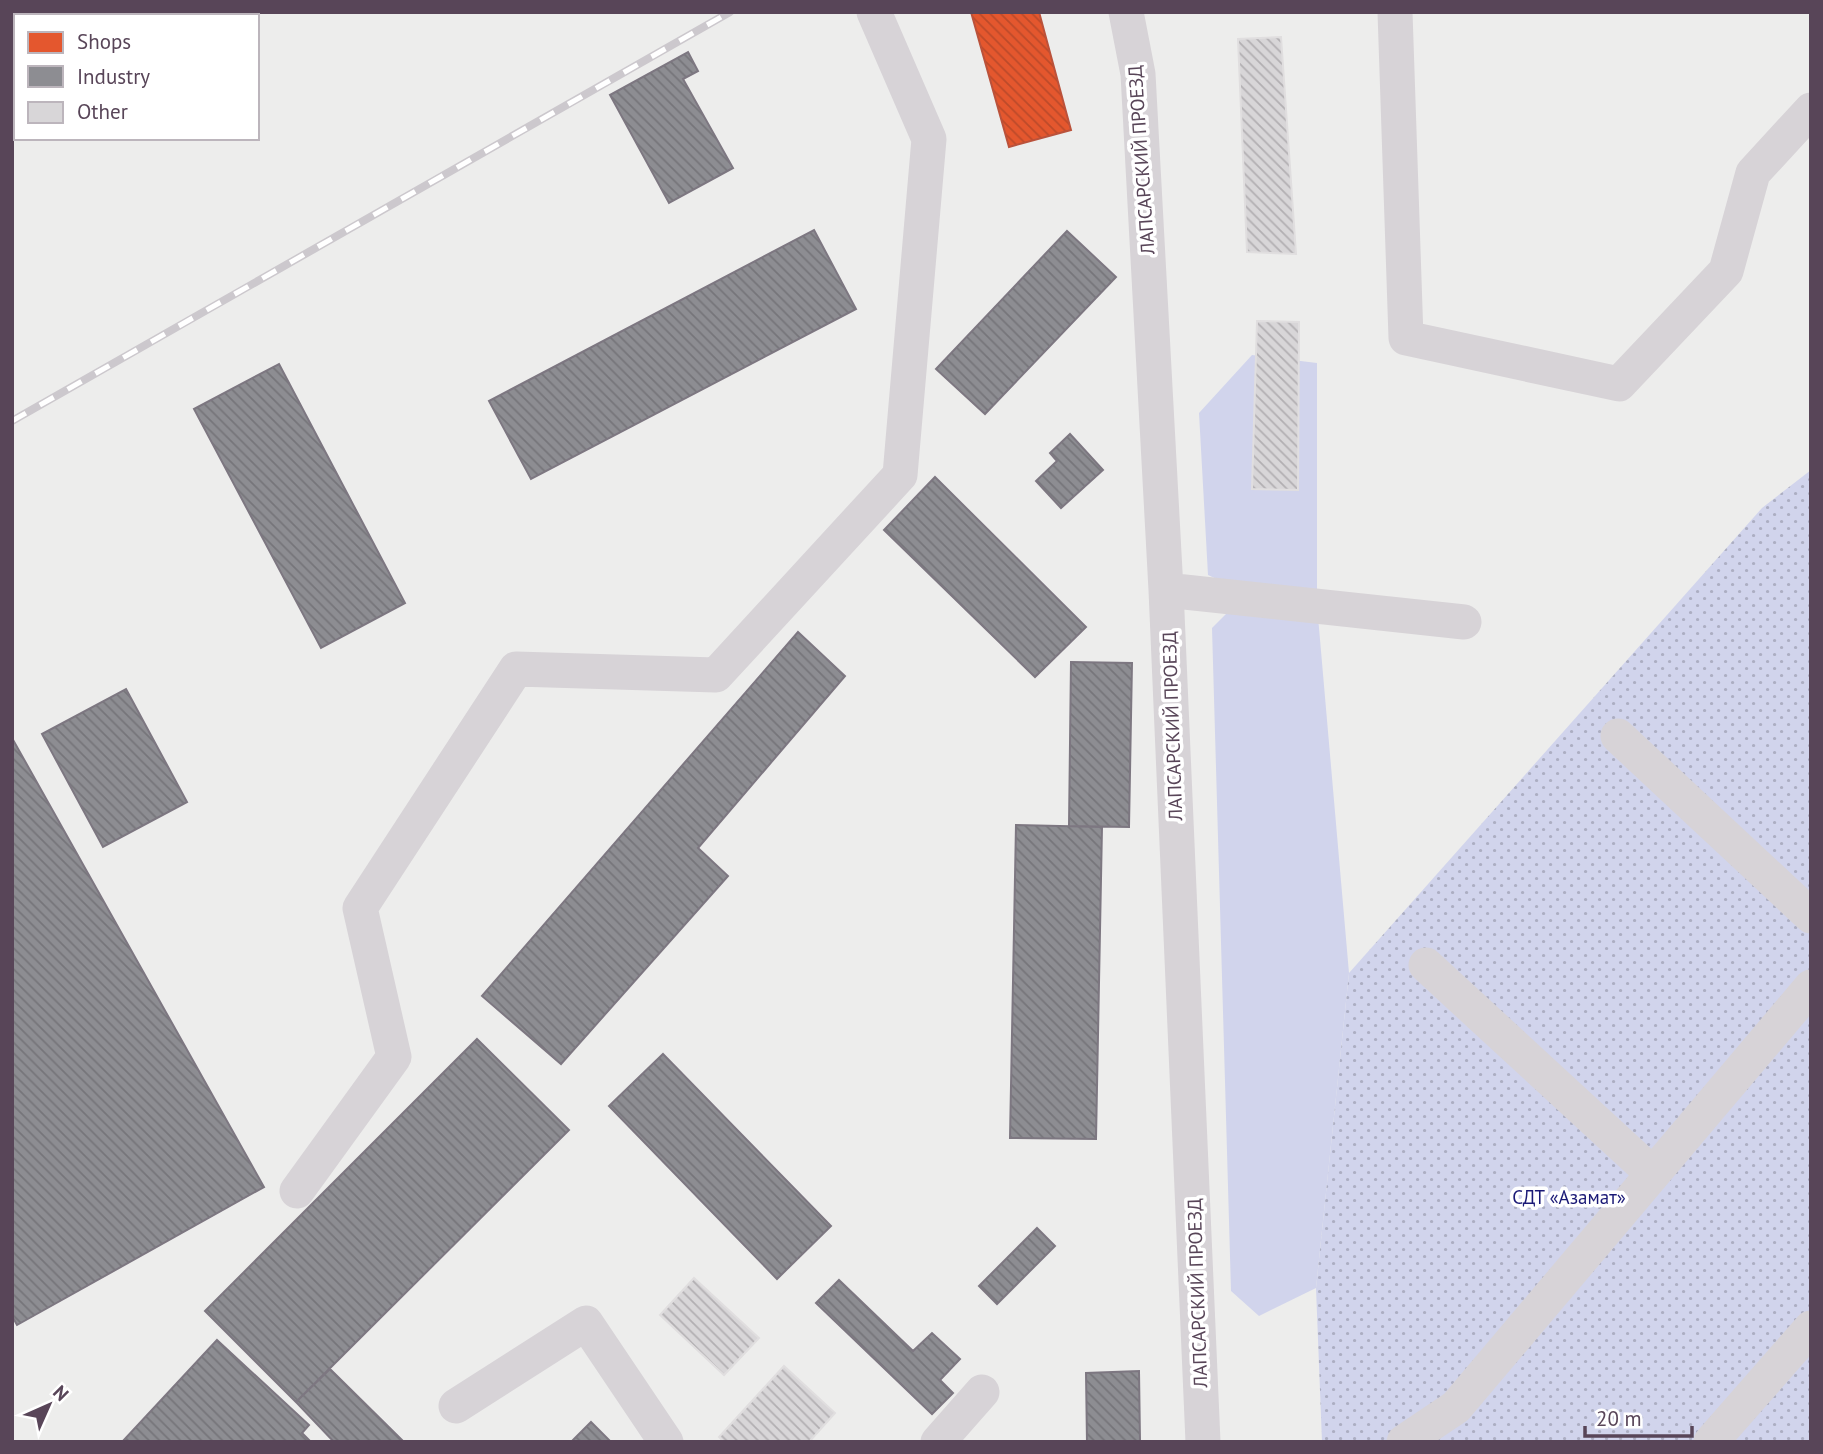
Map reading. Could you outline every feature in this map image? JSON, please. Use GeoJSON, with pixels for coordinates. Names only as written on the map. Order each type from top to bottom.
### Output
{"type":"FeatureCollection","features":[{"type":"Feature","properties":{"kind":"street"},"geometry":{"type":"LineString","coordinates":[[298,1191],[394,1057],[360,908],[516,669],[716,674],[900,475],[929,139],[874,12]]}},
{"type":"Feature","properties":{"kind":"street","name":"ЛАПСАРСКИЙ ПРОЕЗД"},"geometry":{"type":"LineString","coordinates":[[1126,12],[1138,74],[1166,590],[1203,1442]]}},
{"type":"Feature","properties":{"kind":"street"},"geometry":{"type":"LineString","coordinates":[[1395,12],[1406,338],[1619,384],[1726,271],[1753,173],[1811,110]]}},
{"type":"Feature","properties":{"kind":"street"},"geometry":{"type":"LineString","coordinates":[[1166,590],[1464,622]]}},
{"type":"Feature","properties":{"kind":"street"},"geometry":{"type":"LineString","coordinates":[[1618,736],[1811,916]]}},
{"type":"Feature","properties":{"kind":"street"},"geometry":{"type":"LineString","coordinates":[[1426,965],[1653,1174]]}},
{"type":"Feature","properties":{"kind":"street"},"geometry":{"type":"LineString","coordinates":[[1404,1442],[1457,1407],[1811,987]]}},
{"type":"Feature","properties":{"kind":"street"},"geometry":{"type":"LineString","coordinates":[[456,1406],[586,1323],[666,1442]]}},
{"type":"Feature","properties":{"kind":"street"},"geometry":{"type":"LineString","coordinates":[[1711,1442],[1811,1328]]}},
{"type":"Feature","properties":{"kind":"street"},"geometry":{"type":"LineString","coordinates":[[938,1442],[982,1392]]}},
{"type":"Feature","properties":{"kind":"green space"},"geometry":{"type":"Polygon","coordinates":[[[1252,355],[1317,363],[1317,605],[1349,973],[1316,1288],[1259,1316],[1231,1291],[1212,628],[1247,593],[1208,575],[1199,413],[1252,355]]]}},
{"type":"Feature","properties":{"kind":"green space","name":"СДТ «Азамат»"},"geometry":{"type":"Polygon","coordinates":[[[1811,470],[1811,1442],[1322,1442],[1316,1288],[1349,973],[1762,508],[1811,470]]]}},
{"type":"Feature","properties":{"kind":"building: Shops"},"geometry":{"type":"Polygon","coordinates":[[[971,12],[1039,12],[1071,130],[1009,147],[971,12]]]}},
{"type":"Feature","properties":{"kind":"building: Industry"},"geometry":{"type":"Polygon","coordinates":[[[12,12],[255,12],[14,14],[12,141],[12,12]]]}},
{"type":"Feature","properties":{"kind":"building: Industry"},"geometry":{"type":"Polygon","coordinates":[[[688,52],[698,71],[683,79],[733,168],[669,203],[610,95],[688,52]]]}},
{"type":"Feature","properties":{"kind":"building: Industry"},"geometry":{"type":"Polygon","coordinates":[[[814,230],[856,309],[531,479],[489,401],[814,230]]]}},
{"type":"Feature","properties":{"kind":"building: Industry"},"geometry":{"type":"Polygon","coordinates":[[[1067,231],[1116,277],[985,414],[936,369],[1067,231]]]}},
{"type":"Feature","properties":{"kind":"building: Industry"},"geometry":{"type":"Polygon","coordinates":[[[279,364],[405,603],[321,648],[194,409],[279,364]]]}},
{"type":"Feature","properties":{"kind":"building: Industry"},"geometry":{"type":"Polygon","coordinates":[[[1070,434],[1103,470],[1061,508],[1036,481],[1057,461],[1050,453],[1070,434]]]}},
{"type":"Feature","properties":{"kind":"building: Industry"},"geometry":{"type":"Polygon","coordinates":[[[935,477],[1086,627],[1035,677],[884,530],[935,477]]]}},
{"type":"Feature","properties":{"kind":"building: Industry"},"geometry":{"type":"Polygon","coordinates":[[[798,632],[845,676],[698,848],[728,876],[561,1064],[482,996],[798,632]]]}},
{"type":"Feature","properties":{"kind":"building: Industry"},"geometry":{"type":"Polygon","coordinates":[[[1071,662],[1132,663],[1129,827],[1069,826],[1071,662]]]}},
{"type":"Feature","properties":{"kind":"building: Industry"},"geometry":{"type":"Polygon","coordinates":[[[126,689],[187,802],[103,847],[42,734],[126,689]]]}},
{"type":"Feature","properties":{"kind":"building: Industry"},"geometry":{"type":"Polygon","coordinates":[[[12,738],[264,1187],[17,1325],[12,1316],[12,738]]]}},
{"type":"Feature","properties":{"kind":"building: Industry"},"geometry":{"type":"Polygon","coordinates":[[[1016,825],[1102,827],[1096,1139],[1010,1138],[1016,825]]]}},
{"type":"Feature","properties":{"kind":"building: Industry"},"geometry":{"type":"Polygon","coordinates":[[[477,1039],[569,1130],[296,1402],[205,1311],[477,1039]]]}},
{"type":"Feature","properties":{"kind":"building: Industry"},"geometry":{"type":"Polygon","coordinates":[[[663,1054],[831,1226],[777,1279],[609,1106],[663,1054]]]}},
{"type":"Feature","properties":{"kind":"building: Industry"},"geometry":{"type":"Polygon","coordinates":[[[1037,1228],[1055,1246],[997,1304],[979,1286],[1037,1228]]]}},
{"type":"Feature","properties":{"kind":"building: Industry"},"geometry":{"type":"Polygon","coordinates":[[[839,1280],[913,1351],[932,1333],[960,1359],[940,1380],[953,1393],[932,1414],[816,1303],[839,1280]]]}},
{"type":"Feature","properties":{"kind":"building: Industry"},"geometry":{"type":"Polygon","coordinates":[[[217,1340],[309,1425],[302,1433],[311,1442],[122,1442],[217,1340]]]}},
{"type":"Feature","properties":{"kind":"building: Industry"},"geometry":{"type":"Polygon","coordinates":[[[330,1369],[404,1442],[334,1442],[296,1402],[330,1369]]]}},
{"type":"Feature","properties":{"kind":"building: Industry"},"geometry":{"type":"Polygon","coordinates":[[[1139,1371],[1140,1442],[1087,1442],[1086,1373],[1139,1371]]]}},
{"type":"Feature","properties":{"kind":"building: Industry"},"geometry":{"type":"Polygon","coordinates":[[[591,1422],[611,1442],[571,1442],[591,1422]]]}},
{"type":"Feature","properties":{"kind":"building: Other"},"geometry":{"type":"Polygon","coordinates":[[[1281,37],[1296,254],[1247,252],[1238,39],[1281,37]]]}},
{"type":"Feature","properties":{"kind":"building: Other"},"geometry":{"type":"Polygon","coordinates":[[[1257,321],[1299,322],[1298,490],[1252,489],[1257,321]]]}},
{"type":"Feature","properties":{"kind":"building: Other"},"geometry":{"type":"Polygon","coordinates":[[[694,1278],[759,1338],[724,1375],[660,1315],[694,1278]]]}},
{"type":"Feature","properties":{"kind":"building: Other"},"geometry":{"type":"Polygon","coordinates":[[[784,1366],[835,1413],[809,1442],[724,1442],[719,1437],[784,1366]]]}},
{"type":"Feature","properties":{"kind":"railway"},"geometry":{"type":"LineString","coordinates":[[12,421],[730,12]]}}]}
